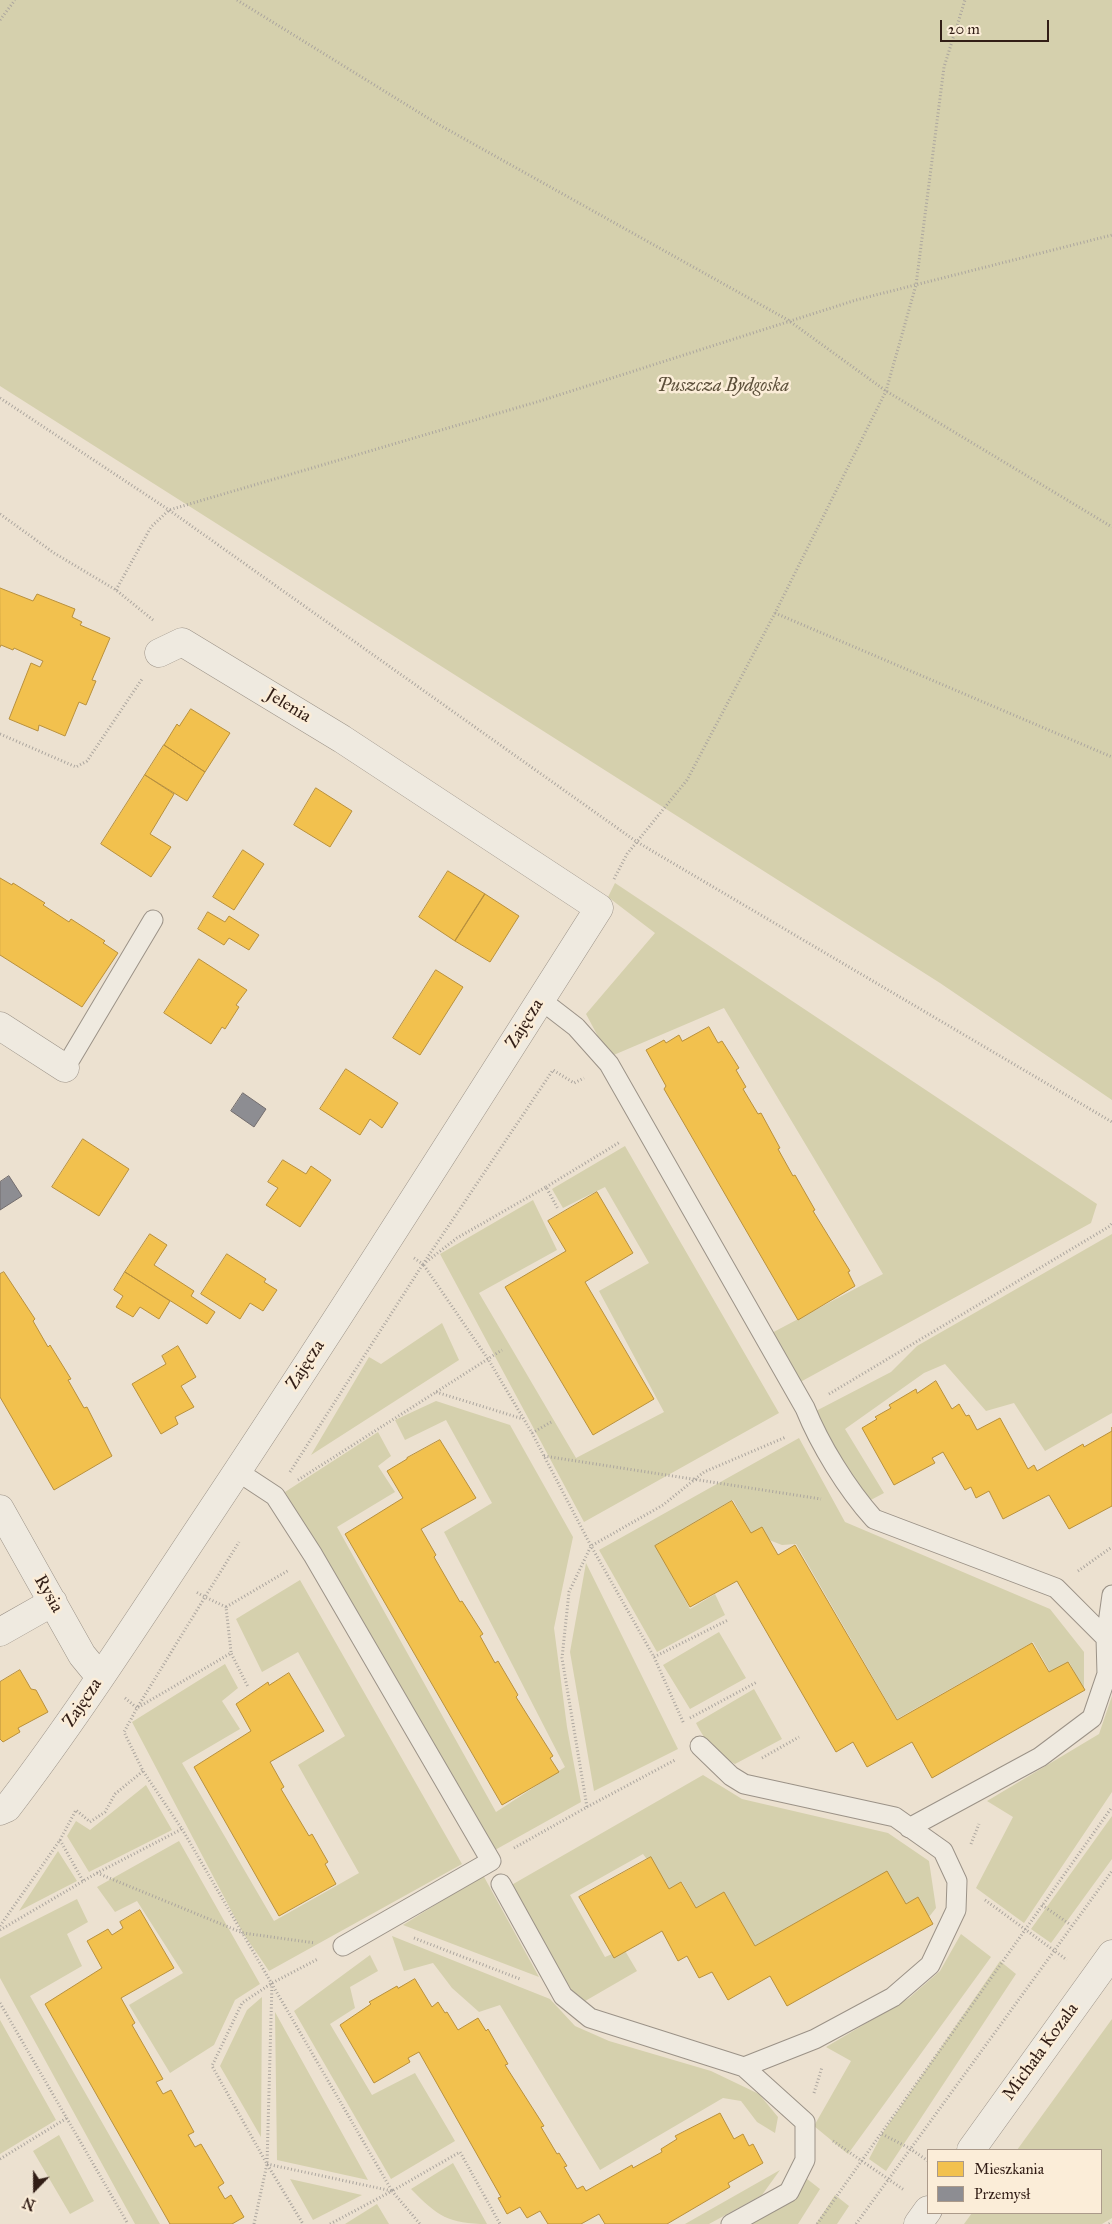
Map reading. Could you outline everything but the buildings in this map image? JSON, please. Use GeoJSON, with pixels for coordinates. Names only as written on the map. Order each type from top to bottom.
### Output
{"type":"FeatureCollection","features":[{"type":"Feature","properties":{"kind":"street","name":"Jelenia"},"geometry":{"type":"LineString","coordinates":[[159,653],[182,642],[342,739],[599,908]]}},
{"type":"Feature","properties":{"kind":"street","name":"Zajęcza"},"geometry":{"type":"LineString","coordinates":[[0,1811],[7,1808],[48,1754],[237,1471],[387,1241],[599,908]]}},
{"type":"Feature","properties":{"kind":"street"},"geometry":{"type":"LineString","coordinates":[[0,1026],[65,1068]]}},
{"type":"Feature","properties":{"kind":"street","name":"Rysia"},"geometry":{"type":"LineString","coordinates":[[0,1509],[82,1655],[100,1677]]}},
{"type":"Feature","properties":{"kind":"street"},"geometry":{"type":"LineString","coordinates":[[0,1632],[53,1602]]}},
{"type":"Feature","properties":{"kind":"street","name":"Michała Kozala"},"geometry":{"type":"LineString","coordinates":[[972,2149],[1112,1954]]}},
{"type":"Feature","properties":{"kind":"street"},"geometry":{"type":"LineString","coordinates":[[918,2224],[920,2203]]}},
{"type":"Feature","properties":{"kind":"lane"},"geometry":{"type":"LineString","coordinates":[[65,1068],[153,920]]}},
{"type":"Feature","properties":{"kind":"lane"},"geometry":{"type":"LineString","coordinates":[[541,1000],[576,1027],[609,1064],[805,1408],[812,1426],[861,1505],[874,1519],[1056,1588],[1106,1638]]}},
{"type":"Feature","properties":{"kind":"lane"},"geometry":{"type":"LineString","coordinates":[[237,1471],[275,1496],[313,1555],[491,1861],[343,1946]]}},
{"type":"Feature","properties":{"kind":"lane"},"geometry":{"type":"LineString","coordinates":[[910,1828],[1040,1757],[1092,1718],[1107,1674],[1106,1638],[1112,1595]]}},
{"type":"Feature","properties":{"kind":"lane"},"geometry":{"type":"LineString","coordinates":[[700,1746],[731,1776],[744,1784],[894,1817],[943,1851],[957,1881],[956,1910],[930,1965],[893,1997],[815,2039],[744,2067]]}},
{"type":"Feature","properties":{"kind":"lane"},"geometry":{"type":"LineString","coordinates":[[501,1884],[563,1996],[590,2018],[744,2067],[805,2122],[805,2160],[789,2192],[731,2224]]}},
{"type":"Feature","properties":{"kind":"path"},"geometry":{"type":"LineString","coordinates":[[0,20],[15,0]]}},
{"type":"Feature","properties":{"kind":"path"},"geometry":{"type":"LineString","coordinates":[[237,0],[436,123],[788,320],[886,391],[1112,527]]}},
{"type":"Feature","properties":{"kind":"path"},"geometry":{"type":"LineString","coordinates":[[599,908],[627,854],[687,780],[775,613],[886,391],[916,285],[944,67],[965,0]]}},
{"type":"Feature","properties":{"kind":"path"},"geometry":{"type":"LineString","coordinates":[[116,590],[152,527],[169,510],[540,401],[788,320],[856,300],[1112,235]]}},
{"type":"Feature","properties":{"kind":"path"},"geometry":{"type":"LineString","coordinates":[[0,398],[169,510],[637,842],[1112,1122]]}},
{"type":"Feature","properties":{"kind":"path"},"geometry":{"type":"LineString","coordinates":[[0,514],[54,553],[116,590],[158,624],[159,653],[87,761],[76,767],[0,734]]}},
{"type":"Feature","properties":{"kind":"path"},"geometry":{"type":"LineString","coordinates":[[775,613],[1112,757]]}},
{"type":"Feature","properties":{"kind":"path"},"geometry":{"type":"LineString","coordinates":[[275,1496],[423,1264],[553,1070],[574,1084],[609,1064]]}},
{"type":"Feature","properties":{"kind":"path"},"geometry":{"type":"LineString","coordinates":[[423,1264],[457,1238],[645,1128]]}},
{"type":"Feature","properties":{"kind":"path"},"geometry":{"type":"LineString","coordinates":[[546,1187],[558,1209]]}},
{"type":"Feature","properties":{"kind":"path"},"geometry":{"type":"LineString","coordinates":[[805,1408],[1110,1226],[1112,1223]]}},
{"type":"Feature","properties":{"kind":"path"},"geometry":{"type":"LineString","coordinates":[[387,1241],[423,1264],[488,1359],[532,1433],[591,1546],[654,1657],[682,1722],[700,1746],[491,1861]]}},
{"type":"Feature","properties":{"kind":"path"},"geometry":{"type":"LineString","coordinates":[[275,1496],[502,1350]]}},
{"type":"Feature","properties":{"kind":"path"},"geometry":{"type":"LineString","coordinates":[[436,1392],[523,1420]]}},
{"type":"Feature","properties":{"kind":"path"},"geometry":{"type":"LineString","coordinates":[[532,1433],[553,1421]]}},
{"type":"Feature","properties":{"kind":"path"},"geometry":{"type":"LineString","coordinates":[[587,1807],[562,1658],[569,1592],[591,1546],[663,1505],[704,1472],[812,1426]]}},
{"type":"Feature","properties":{"kind":"path"},"geometry":{"type":"LineString","coordinates":[[544,1456],[861,1505]]}},
{"type":"Feature","properties":{"kind":"path"},"geometry":{"type":"LineString","coordinates":[[239,1542],[124,1732],[144,1771],[182,1829],[392,2191],[420,2224]]}},
{"type":"Feature","properties":{"kind":"path"},"geometry":{"type":"LineString","coordinates":[[1056,1588],[1112,1546]]}},
{"type":"Feature","properties":{"kind":"path"},"geometry":{"type":"LineString","coordinates":[[226,1607],[313,1555]]}},
{"type":"Feature","properties":{"kind":"path"},"geometry":{"type":"LineString","coordinates":[[168,1575],[226,1607]]}},
{"type":"Feature","properties":{"kind":"path"},"geometry":{"type":"LineString","coordinates":[[137,1708],[231,1652],[233,1648],[226,1607]]}},
{"type":"Feature","properties":{"kind":"path"},"geometry":{"type":"LineString","coordinates":[[654,1657],[728,1620]]}},
{"type":"Feature","properties":{"kind":"path"},"geometry":{"type":"LineString","coordinates":[[231,1652],[248,1687]]}},
{"type":"Feature","properties":{"kind":"path"},"geometry":{"type":"LineString","coordinates":[[100,1677],[137,1708]]}},
{"type":"Feature","properties":{"kind":"path"},"geometry":{"type":"LineString","coordinates":[[682,1722],[757,1682]]}},
{"type":"Feature","properties":{"kind":"path"},"geometry":{"type":"LineString","coordinates":[[731,1776],[799,1737]]}},
{"type":"Feature","properties":{"kind":"path"},"geometry":{"type":"LineString","coordinates":[[0,1928],[60,1840],[76,1810],[90,1822],[105,1812],[115,1794],[144,1771]]}},
{"type":"Feature","properties":{"kind":"path"},"geometry":{"type":"LineString","coordinates":[[995,1782],[957,1881],[1094,1979]]}},
{"type":"Feature","properties":{"kind":"path"},"geometry":{"type":"LineString","coordinates":[[817,2224],[1112,1807]]}},
{"type":"Feature","properties":{"kind":"path"},"geometry":{"type":"LineString","coordinates":[[0,1928],[82,1881],[182,1829]]}},
{"type":"Feature","properties":{"kind":"path"},"geometry":{"type":"LineString","coordinates":[[60,1840],[82,1881]]}},
{"type":"Feature","properties":{"kind":"path"},"geometry":{"type":"LineString","coordinates":[[856,2224],[909,2148],[1112,1870]]}},
{"type":"Feature","properties":{"kind":"path"},"geometry":{"type":"LineString","coordinates":[[97,1874],[243,1933],[343,1946]]}},
{"type":"Feature","properties":{"kind":"path"},"geometry":{"type":"LineString","coordinates":[[1042,1905],[1071,1925]]}},
{"type":"Feature","properties":{"kind":"path"},"geometry":{"type":"LineString","coordinates":[[380,1925],[563,1996]]}},
{"type":"Feature","properties":{"kind":"path"},"geometry":{"type":"LineString","coordinates":[[303,2224],[212,2066],[242,2003],[272,1983],[343,1946]]}},
{"type":"Feature","properties":{"kind":"path"},"geometry":{"type":"LineString","coordinates":[[254,2224],[267,2164],[272,1983]]}},
{"type":"Feature","properties":{"kind":"path"},"geometry":{"type":"LineString","coordinates":[[0,2003],[128,2224]]}},
{"type":"Feature","properties":{"kind":"path"},"geometry":{"type":"LineString","coordinates":[[834,2029],[805,2122],[888,2178],[920,2203]]}},
{"type":"Feature","properties":{"kind":"path"},"geometry":{"type":"LineString","coordinates":[[0,2159],[67,2118]]}},
{"type":"Feature","properties":{"kind":"path"},"geometry":{"type":"LineString","coordinates":[[882,2134],[909,2148],[927,2160]]}},
{"type":"Feature","properties":{"kind":"path"},"geometry":{"type":"LineString","coordinates":[[330,2224],[460,2152],[500,2224]]}},
{"type":"Feature","properties":{"kind":"path"},"geometry":{"type":"LineString","coordinates":[[267,2164],[392,2191]]}},
{"type":"Feature","properties":{"kind":"green space","name":"Puszcza Bydgoska"},"geometry":{"type":"Polygon","coordinates":[[[0,0],[1112,0],[1112,1100],[940,983],[0,386],[0,0]]]}},
{"type":"Feature","properties":{"kind":"green space"},"geometry":{"type":"Polygon","coordinates":[[[615,883],[1097,1204],[1091,1223],[793,1386],[768,1335],[883,1274],[724,1008],[609,1057],[586,1014],[655,933],[608,897],[615,883]]]}},
{"type":"Feature","properties":{"kind":"green space"},"geometry":{"type":"Polygon","coordinates":[[[625,1146],[779,1413],[584,1522],[440,1254],[533,1200],[557,1250],[479,1293],[576,1458],[664,1412],[599,1291],[649,1263],[605,1187],[563,1208],[552,1189],[625,1146]]]}},
{"type":"Feature","properties":{"kind":"green space"},"geometry":{"type":"Polygon","coordinates":[[[1112,1234],[1112,1413],[1045,1451],[1014,1403],[986,1411],[945,1364],[924,1373],[845,1429],[884,1493],[867,1502],[814,1412],[891,1372],[917,1346],[1112,1234]]]}},
{"type":"Feature","properties":{"kind":"green space"},"geometry":{"type":"Polygon","coordinates":[[[442,1323],[459,1360],[311,1455],[369,1357],[381,1364],[442,1323]]]}},
{"type":"Feature","properties":{"kind":"green space"},"geometry":{"type":"Polygon","coordinates":[[[436,1401],[510,1425],[573,1537],[554,1628],[567,1727],[581,1802],[486,1855],[285,1492],[378,1432],[391,1456],[378,1466],[395,1492],[337,1527],[496,1812],[565,1767],[444,1532],[492,1503],[446,1420],[405,1440],[395,1420],[436,1401]]]}},
{"type":"Feature","properties":{"kind":"green space"},"geometry":{"type":"Polygon","coordinates":[[[799,1438],[845,1522],[1050,1609],[1084,1652],[1084,1690],[1069,1662],[1050,1672],[1033,1642],[897,1719],[796,1544],[782,1545],[751,1533],[733,1500],[657,1546],[690,1609],[715,1594],[725,1615],[657,1652],[599,1550],[799,1438]]]}},
{"type":"Feature","properties":{"kind":"green space"},"geometry":{"type":"Polygon","coordinates":[[[586,1563],[678,1749],[594,1791],[570,1652],[586,1563]]]}},
{"type":"Feature","properties":{"kind":"green space"},"geometry":{"type":"Polygon","coordinates":[[[300,1580],[462,1864],[269,1971],[243,1933],[132,1722],[225,1664],[238,1688],[222,1701],[240,1729],[182,1763],[274,1921],[359,1873],[298,1765],[345,1736],[298,1652],[262,1672],[236,1619],[300,1580]]]}},
{"type":"Feature","properties":{"kind":"green space"},"geometry":{"type":"Polygon","coordinates":[[[719,1632],[746,1678],[690,1709],[663,1665],[719,1632]]]}},
{"type":"Feature","properties":{"kind":"green space"},"geometry":{"type":"Polygon","coordinates":[[[754,1689],[782,1739],[735,1764],[712,1747],[696,1723],[754,1689]]]}},
{"type":"Feature","properties":{"kind":"green space"},"geometry":{"type":"Polygon","coordinates":[[[1112,1696],[1112,1792],[1024,1923],[976,1888],[1013,1817],[987,1801],[1099,1734],[1112,1696]]]}},
{"type":"Feature","properties":{"kind":"green space"},"geometry":{"type":"Polygon","coordinates":[[[703,1775],[742,1799],[888,1833],[929,1861],[936,1908],[925,1922],[918,1897],[906,1904],[887,1872],[755,1946],[724,1892],[696,1908],[682,1882],[669,1889],[643,1854],[570,1895],[605,1957],[624,1949],[637,1971],[580,2004],[508,1887],[703,1775]]]}},
{"type":"Feature","properties":{"kind":"green space"},"geometry":{"type":"Polygon","coordinates":[[[146,1785],[172,1830],[89,1872],[67,1836],[76,1821],[90,1830],[146,1785]]]}},
{"type":"Feature","properties":{"kind":"green space"},"geometry":{"type":"Polygon","coordinates":[[[1112,1816],[1112,1859],[1051,1943],[1031,1929],[1112,1816]]]}},
{"type":"Feature","properties":{"kind":"green space"},"geometry":{"type":"Polygon","coordinates":[[[179,1841],[260,1984],[235,2000],[214,2045],[170,2073],[129,2005],[183,1973],[137,1901],[115,1912],[97,1887],[179,1841]]]}},
{"type":"Feature","properties":{"kind":"green space"},"geometry":{"type":"Polygon","coordinates":[[[58,1851],[77,1881],[19,1911],[58,1851]]]}},
{"type":"Feature","properties":{"kind":"green space"},"geometry":{"type":"Polygon","coordinates":[[[483,1875],[539,1977],[403,1925],[483,1875]]]}},
{"type":"Feature","properties":{"kind":"green space"},"geometry":{"type":"Polygon","coordinates":[[[77,1899],[88,1922],[67,1934],[82,1966],[30,1996],[160,2224],[135,2224],[0,1978],[0,1938],[77,1899]]]}},
{"type":"Feature","properties":{"kind":"green space"},"geometry":{"type":"Polygon","coordinates":[[[961,1934],[991,1957],[848,2154],[814,2126],[851,2061],[826,2047],[909,1998],[940,1971],[961,1934]]]}},
{"type":"Feature","properties":{"kind":"green space"},"geometry":{"type":"Polygon","coordinates":[[[392,1936],[550,1999],[575,2026],[609,2041],[711,2071],[759,2094],[778,2117],[775,2133],[757,2122],[741,2101],[723,2098],[600,2170],[500,2005],[479,2012],[452,1988],[433,1963],[404,1971],[392,1936]]]}},
{"type":"Feature","properties":{"kind":"green space"},"geometry":{"type":"Polygon","coordinates":[[[370,1955],[378,1971],[350,1987],[355,2008],[330,2024],[372,2095],[415,2073],[455,2141],[391,2179],[294,2011],[370,1955]]]}},
{"type":"Feature","properties":{"kind":"green space"},"geometry":{"type":"Polygon","coordinates":[[[1000,1961],[1016,1974],[886,2171],[869,2159],[882,2134],[1000,1961]]]}},
{"type":"Feature","properties":{"kind":"green space"},"geometry":{"type":"Polygon","coordinates":[[[262,1997],[261,2137],[220,2066],[247,2010],[262,1997]]]}},
{"type":"Feature","properties":{"kind":"green space"},"geometry":{"type":"Polygon","coordinates":[[[275,2012],[368,2180],[277,2160],[275,2012]]]}},
{"type":"Feature","properties":{"kind":"green space"},"geometry":{"type":"Polygon","coordinates":[[[1112,2019],[1112,2218],[1102,2224],[964,2224],[971,2214],[1102,2214],[1102,2149],[1018,2149],[1112,2019]]]}},
{"type":"Feature","properties":{"kind":"green space"},"geometry":{"type":"Polygon","coordinates":[[[0,2020],[56,2120],[0,2154],[0,2020]]]}},
{"type":"Feature","properties":{"kind":"green space"},"geometry":{"type":"Polygon","coordinates":[[[59,2135],[94,2201],[70,2214],[33,2151],[59,2135]]]}},
{"type":"Feature","properties":{"kind":"green space"},"geometry":{"type":"Polygon","coordinates":[[[453,2163],[487,2224],[474,2224],[444,2217],[428,2206],[411,2189],[453,2163]]]}},
{"type":"Feature","properties":{"kind":"green space"},"geometry":{"type":"Polygon","coordinates":[[[780,2170],[762,2195],[709,2224],[685,2224],[780,2170]]]}},
{"type":"Feature","properties":{"kind":"green space"},"geometry":{"type":"Polygon","coordinates":[[[802,2175],[820,2189],[798,2224],[747,2224],[802,2175]]]}},
{"type":"Feature","properties":{"kind":"green space"},"geometry":{"type":"Polygon","coordinates":[[[290,2179],[362,2195],[313,2220],[290,2179]]]}},
{"type":"Feature","properties":{"kind":"green space"},"geometry":{"type":"Polygon","coordinates":[[[835,2195],[849,2206],[837,2224],[816,2224],[835,2195]]]}},
{"type":"Feature","properties":{"kind":"green space"},"geometry":{"type":"Polygon","coordinates":[[[377,2204],[389,2224],[345,2224],[377,2204]]]}}]}
